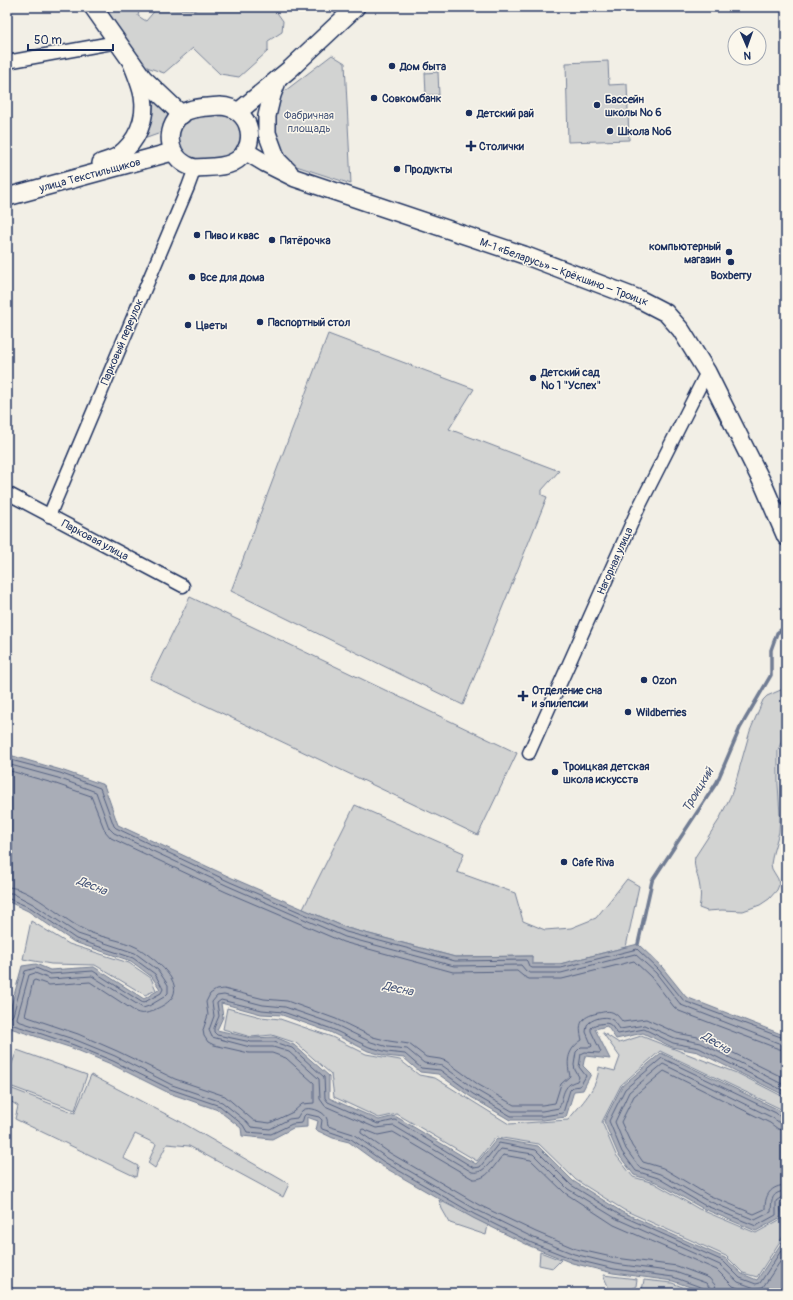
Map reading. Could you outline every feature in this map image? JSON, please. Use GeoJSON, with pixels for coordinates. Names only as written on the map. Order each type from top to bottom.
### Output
{"type":"FeatureCollection","features":[{"type":"Feature","properties":{"kind":"main road"},"geometry":{"type":"LineString","coordinates":[[93,7],[143,78],[182,114]]}},
{"type":"Feature","properties":{"kind":"main road"},"geometry":{"type":"LineString","coordinates":[[238,112],[278,79],[356,7]]}},
{"type":"Feature","properties":{"kind":"main road"},"geometry":{"type":"LineString","coordinates":[[64,182],[74,172],[117,157],[130,145],[136,136],[144,107],[143,94],[132,63]]}},
{"type":"Feature","properties":{"kind":"main road"},"geometry":{"type":"LineString","coordinates":[[278,79],[267,116],[267,133],[277,160],[295,178]]}},
{"type":"Feature","properties":{"kind":"main road"},"geometry":{"type":"LineString","coordinates":[[220,106],[226,106],[238,112],[248,126],[250,134],[245,151],[237,160],[230,164],[195,168],[183,163],[172,152],[170,143],[171,130],[176,120],[182,114],[189,110],[220,106]]}},
{"type":"Feature","properties":{"kind":"main road","name":"М-1 «Беларусь» – Крёкшино – Троицк"},"geometry":{"type":"LineString","coordinates":[[245,151],[295,178],[519,254],[633,296],[666,313],[681,330],[707,372],[764,486],[786,537]]}},
{"type":"Feature","properties":{"kind":"main road","name":"улица Текстильщиков"},"geometry":{"type":"LineString","coordinates":[[7,198],[172,152]]}},
{"type":"Feature","properties":{"kind":"street"},"geometry":{"type":"LineString","coordinates":[[7,62],[117,42]]}},
{"type":"Feature","properties":{"kind":"street","name":"Парковый переулок"},"geometry":{"type":"LineString","coordinates":[[49,516],[195,168]]}},
{"type":"Feature","properties":{"kind":"street","name":"Нагорная улица"},"geometry":{"type":"LineString","coordinates":[[530,753],[638,510],[707,372]]}},
{"type":"Feature","properties":{"kind":"street","name":"Парковая улица"},"geometry":{"type":"LineString","coordinates":[[7,493],[183,586]]}},
{"type":"Feature","properties":{"kind":"green space"},"geometry":{"type":"Polygon","coordinates":[[[99,7],[140,7],[138,16],[146,21],[157,8],[195,10],[200,7],[273,7],[283,21],[282,32],[268,41],[268,51],[239,77],[220,74],[193,48],[164,73],[141,65],[99,7]]]}},
{"type":"Feature","properties":{"kind":"green space","name":"Фабричная площадь"},"geometry":{"type":"Polygon","coordinates":[[[332,55],[345,63],[351,184],[287,163],[271,127],[277,97],[332,55]]]}},
{"type":"Feature","properties":{"kind":"green space","name":"Бассейн школы № 6"},"geometry":{"type":"Polygon","coordinates":[[[608,61],[609,85],[627,84],[629,140],[568,142],[566,63],[608,61]]]}},
{"type":"Feature","properties":{"kind":"green space"},"geometry":{"type":"Polygon","coordinates":[[[438,72],[439,95],[426,95],[425,73],[438,72]]]}},
{"type":"Feature","properties":{"kind":"green space"},"geometry":{"type":"Polygon","coordinates":[[[154,94],[164,103],[168,116],[166,127],[158,134],[141,140],[148,129],[152,118],[154,94]]]}},
{"type":"Feature","properties":{"kind":"green space"},"geometry":{"type":"Polygon","coordinates":[[[224,113],[237,121],[242,133],[241,143],[234,153],[223,158],[196,161],[187,157],[178,144],[179,128],[191,116],[224,113]]]}},
{"type":"Feature","properties":{"kind":"green space"},"geometry":{"type":"Polygon","coordinates":[[[328,334],[474,389],[449,429],[559,471],[542,490],[542,495],[547,497],[463,705],[231,591],[328,334]]]}},
{"type":"Feature","properties":{"kind":"green space"},"geometry":{"type":"Polygon","coordinates":[[[190,597],[517,753],[478,835],[150,679],[190,597]]]}},
{"type":"Feature","properties":{"kind":"green space"},"geometry":{"type":"Polygon","coordinates":[[[786,689],[786,728],[778,751],[780,815],[779,832],[771,864],[772,869],[778,879],[779,885],[777,890],[769,899],[760,905],[743,911],[707,911],[699,908],[700,892],[695,866],[695,857],[719,820],[731,795],[750,731],[763,700],[767,696],[786,689]]]}},
{"type":"Feature","properties":{"kind":"green space"},"geometry":{"type":"Polygon","coordinates":[[[355,805],[464,853],[457,872],[515,893],[523,921],[545,930],[571,928],[596,918],[627,879],[639,886],[626,947],[560,964],[531,964],[532,956],[455,957],[347,928],[303,909],[355,805]]]}},
{"type":"Feature","properties":{"kind":"green space"},"geometry":{"type":"Polygon","coordinates":[[[31,921],[69,944],[129,963],[151,978],[156,990],[145,995],[95,965],[51,964],[23,959],[31,921]]]}},
{"type":"Feature","properties":{"kind":"green space"},"geometry":{"type":"Polygon","coordinates":[[[227,1008],[261,1017],[280,1019],[332,1037],[366,1054],[400,1060],[419,1075],[435,1078],[509,1124],[568,1120],[592,1089],[596,1082],[599,1067],[615,1071],[620,1057],[602,1032],[619,1043],[641,1036],[739,1074],[780,1095],[786,1101],[786,1114],[781,1109],[660,1051],[621,1085],[602,1122],[616,1155],[633,1177],[654,1183],[699,1209],[756,1233],[781,1219],[782,1204],[786,1204],[786,1232],[757,1277],[743,1273],[726,1256],[624,1210],[576,1180],[539,1144],[496,1137],[477,1161],[397,1114],[379,1118],[334,1097],[331,1074],[296,1043],[272,1035],[251,1037],[223,1029],[227,1008]]]}},
{"type":"Feature","properties":{"kind":"green space"},"geometry":{"type":"Polygon","coordinates":[[[17,1050],[87,1075],[75,1110],[7,1085],[7,1077],[17,1050]]]}},
{"type":"Feature","properties":{"kind":"green space"},"geometry":{"type":"Polygon","coordinates":[[[91,1075],[181,1122],[289,1184],[283,1197],[189,1146],[167,1144],[155,1168],[148,1163],[156,1144],[135,1134],[123,1158],[138,1166],[136,1177],[15,1119],[18,1106],[7,1099],[7,1087],[75,1113],[91,1075]]]}},
{"type":"Feature","properties":{"kind":"green space"},"geometry":{"type":"Polygon","coordinates":[[[439,1200],[488,1225],[486,1235],[450,1223],[439,1200]]]}},
{"type":"Feature","properties":{"kind":"green space"},"geometry":{"type":"Polygon","coordinates":[[[540,1252],[561,1260],[553,1268],[539,1265],[540,1252]]]}},
{"type":"Feature","properties":{"kind":"green space"},"geometry":{"type":"Polygon","coordinates":[[[603,1275],[637,1279],[636,1286],[624,1293],[611,1293],[603,1275]]]}},
{"type":"Feature","properties":{"kind":"green space"},"geometry":{"type":"Polygon","coordinates":[[[644,1280],[672,1283],[698,1293],[639,1293],[642,1290],[644,1280]]]}},
{"type":"Feature","properties":{"kind":"water","name":"Десна"},"geometry":{"type":"Polygon","coordinates":[[[7,755],[61,770],[104,785],[118,825],[232,878],[347,928],[455,957],[532,956],[532,964],[560,964],[638,944],[662,967],[686,997],[786,1036],[786,1098],[782,1094],[698,1052],[672,1047],[643,1033],[616,1039],[607,1026],[595,1029],[610,1059],[585,1056],[583,1066],[591,1074],[583,1090],[574,1091],[566,1117],[543,1120],[510,1120],[471,1097],[438,1074],[420,1072],[404,1058],[386,1056],[368,1051],[330,1032],[282,1015],[261,1014],[221,1003],[223,1017],[217,1030],[252,1038],[275,1037],[294,1045],[329,1076],[329,1098],[379,1120],[395,1116],[476,1164],[497,1139],[538,1146],[573,1181],[622,1212],[725,1258],[742,1274],[757,1280],[786,1236],[786,1293],[707,1293],[673,1281],[613,1273],[572,1263],[530,1246],[473,1218],[382,1166],[349,1142],[333,1138],[316,1130],[318,1121],[307,1117],[307,1127],[293,1128],[272,1139],[242,1136],[241,1128],[218,1110],[169,1093],[111,1064],[72,1048],[7,1027],[7,1021],[22,966],[36,964],[50,970],[94,967],[144,999],[160,989],[152,977],[131,961],[74,942],[28,911],[7,901],[7,755]]]}},
{"type":"Feature","properties":{"kind":"water"},"geometry":{"type":"Polygon","coordinates":[[[661,1053],[779,1110],[786,1117],[786,1199],[780,1203],[781,1217],[756,1231],[702,1208],[656,1182],[634,1175],[618,1154],[604,1121],[622,1086],[661,1053]]]}},
{"type":"Feature","properties":{"kind":"waterway","name":"Троицкий"},"geometry":{"type":"LineString","coordinates":[[638,944],[652,881],[717,782],[740,728],[771,675],[771,650],[777,633],[786,626]]}},
{"type":"Feature","properties":{"kind":"place","name":"Дом быта"},"geometry":{"type":"Point","coordinates":[392,66]}},
{"type":"Feature","properties":{"kind":"place","name":"Совкомбанк"},"geometry":{"type":"Point","coordinates":[374,98]}},
{"type":"Feature","properties":{"kind":"place","name":"Бассейн школы № 6"},"geometry":{"type":"Point","coordinates":[597,105]}},
{"type":"Feature","properties":{"kind":"place","name":"Детский рай"},"geometry":{"type":"Point","coordinates":[469,113]}},
{"type":"Feature","properties":{"kind":"place","name":"Школа №6"},"geometry":{"type":"Point","coordinates":[610,131]}},
{"type":"Feature","properties":{"kind":"place","name":"Столички"},"geometry":{"type":"Point","coordinates":[471,146]}},
{"type":"Feature","properties":{"kind":"place","name":"Продукты"},"geometry":{"type":"Point","coordinates":[397,169]}},
{"type":"Feature","properties":{"kind":"place","name":"Пиво и квас"},"geometry":{"type":"Point","coordinates":[197,235]}},
{"type":"Feature","properties":{"kind":"place","name":"Пятёрочка"},"geometry":{"type":"Point","coordinates":[272,240]}},
{"type":"Feature","properties":{"kind":"place","name":"компьютерный магазин"},"geometry":{"type":"Point","coordinates":[729,252]}},
{"type":"Feature","properties":{"kind":"place","name":"Boxberry"},"geometry":{"type":"Point","coordinates":[731,262]}},
{"type":"Feature","properties":{"kind":"place","name":"Все для дома"},"geometry":{"type":"Point","coordinates":[192,277]}},
{"type":"Feature","properties":{"kind":"place","name":"Паспортный стол"},"geometry":{"type":"Point","coordinates":[260,322]}},
{"type":"Feature","properties":{"kind":"place","name":"Цветы"},"geometry":{"type":"Point","coordinates":[188,325]}},
{"type":"Feature","properties":{"kind":"place","name":"Детский сад № 1 \"Успех\""},"geometry":{"type":"Point","coordinates":[533,378]}},
{"type":"Feature","properties":{"kind":"place","name":"Ozon"},"geometry":{"type":"Point","coordinates":[644,680]}},
{"type":"Feature","properties":{"kind":"place","name":"Отделение сна и эпилепсии"},"geometry":{"type":"Point","coordinates":[523,696]}},
{"type":"Feature","properties":{"kind":"place","name":"Wildberries"},"geometry":{"type":"Point","coordinates":[628,712]}},
{"type":"Feature","properties":{"kind":"place","name":"Троицкая детская школа искусств"},"geometry":{"type":"Point","coordinates":[555,772]}},
{"type":"Feature","properties":{"kind":"place","name":"Cafe Riva"},"geometry":{"type":"Point","coordinates":[564,862]}}]}
